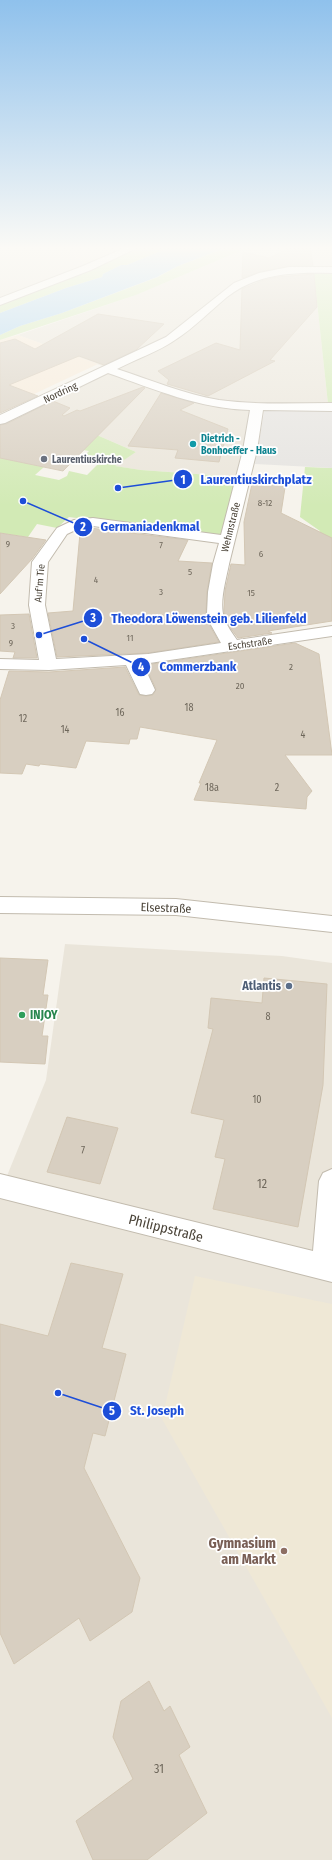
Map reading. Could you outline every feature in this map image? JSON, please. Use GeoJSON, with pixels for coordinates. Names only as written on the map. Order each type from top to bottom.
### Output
{"type":"FeatureCollection","features":[{"type":"Feature","properties":{"kind":"street","name":"Nordring"},"geometry":{"type":"LineString","coordinates":[[0,420],[170,339],[178,333]]}},
{"type":"Feature","properties":{"kind":"street"},"geometry":{"type":"LineString","coordinates":[[107,369],[211,404],[236,407],[332,407]]}},
{"type":"Feature","properties":{"kind":"street","name":"Wehmstraße"},"geometry":{"type":"LineString","coordinates":[[231,646],[227,636],[215,617],[217,589],[221,564],[250,450],[257,406]]}},
{"type":"Feature","properties":{"kind":"street","name":"Auf'm Tie"},"geometry":{"type":"LineString","coordinates":[[49,665],[37,605],[40,562],[62,531],[79,523],[92,522],[227,540]]}},
{"type":"Feature","properties":{"kind":"street","name":"Eschstraße"},"geometry":{"type":"LineString","coordinates":[[3,668],[132,660],[332,634]]}},
{"type":"Feature","properties":{"kind":"street"},"geometry":{"type":"LineString","coordinates":[[132,660],[146,690]]}},
{"type":"Feature","properties":{"kind":"street","name":"Elsestraße"},"geometry":{"type":"LineString","coordinates":[[0,906],[176,907],[224,911],[332,924]]}},
{"type":"Feature","properties":{"kind":"street"},"geometry":{"type":"LineString","coordinates":[[329,1268],[332,1181]]}},
{"type":"Feature","properties":{"kind":"street","name":"Philippstraße"},"geometry":{"type":"LineString","coordinates":[[0,1186],[329,1268]]}},
{"type":"Feature","properties":{"kind":"shaded area"},"geometry":{"type":"Polygon","coordinates":[[[24,333],[320,333],[328,404],[252,404],[238,477],[141,470],[114,466],[136,452],[76,426],[22,413],[113,370],[18,335],[24,333]]]}},
{"type":"Feature","properties":{"kind":"shaded area"},"geometry":{"type":"Polygon","coordinates":[[[18,335],[98,364],[0,410],[0,340],[18,335]]]}},
{"type":"Feature","properties":{"kind":"shaded area"},"geometry":{"type":"Polygon","coordinates":[[[265,407],[332,409],[332,468],[255,464],[265,407]]]}},
{"type":"Feature","properties":{"kind":"shaded area"},"geometry":{"type":"Polygon","coordinates":[[[65,944],[282,956],[332,963],[332,1860],[0,1860],[0,1193],[46,1080],[65,944]]]}},
{"type":"Feature","properties":{"kind":"shaded area","name":"Gymnasium am Markt"},"geometry":{"type":"Polygon","coordinates":[[[195,1276],[332,1304],[332,1718],[162,1419],[195,1276]]]}},
{"type":"Feature","properties":{"kind":"green space"},"geometry":{"type":"Polygon","coordinates":[[[5,333],[22,333],[0,340],[0,335],[5,333]]]}},
{"type":"Feature","properties":{"kind":"green space"},"geometry":{"type":"Polygon","coordinates":[[[320,333],[332,333],[332,404],[328,404],[320,333]]]}},
{"type":"Feature","properties":{"kind":"green space"},"geometry":{"type":"Polygon","coordinates":[[[76,426],[136,452],[115,466],[141,470],[238,477],[221,535],[212,536],[69,517],[57,528],[37,524],[28,537],[0,533],[0,457],[44,467],[35,475],[59,480],[67,476],[69,471],[87,475],[99,463],[81,459],[89,457],[87,453],[89,451],[83,450],[76,426]]]}},
{"type":"Feature","properties":{"kind":"green space"},"geometry":{"type":"Polygon","coordinates":[[[305,467],[332,468],[332,545],[315,544],[320,531],[300,517],[305,467]]]}},
{"type":"Feature","properties":{"kind":"building"},"geometry":{"type":"Polygon","coordinates":[[[64,333],[155,333],[136,350],[104,365],[79,356],[9,385],[38,396],[0,413],[0,343],[15,339],[35,349],[64,333]]]}},
{"type":"Feature","properties":{"kind":"building"},"geometry":{"type":"Polygon","coordinates":[[[241,333],[294,333],[270,360],[275,361],[208,396],[167,384],[169,380],[158,371],[216,343],[240,350],[241,333]]]}},
{"type":"Feature","properties":{"kind":"building"},"geometry":{"type":"Polygon","coordinates":[[[143,387],[145,388],[63,471],[0,458],[0,425],[6,424],[53,401],[70,408],[62,415],[64,416],[143,387]]]}},
{"type":"Feature","properties":{"kind":"building"},"geometry":{"type":"Polygon","coordinates":[[[161,393],[194,403],[180,410],[228,429],[219,462],[175,458],[178,450],[128,446],[161,393]]]}},
{"type":"Feature","properties":{"kind":"building"},"geometry":{"type":"Polygon","coordinates":[[[253,479],[286,481],[281,513],[332,538],[332,621],[268,631],[272,633],[238,638],[229,626],[224,612],[225,591],[231,564],[245,565],[244,522],[253,479]]]}},
{"type":"Feature","properties":{"kind":"building"},"geometry":{"type":"Polygon","coordinates":[[[90,528],[188,540],[178,561],[212,563],[207,592],[206,613],[210,626],[219,642],[148,653],[57,657],[48,613],[73,611],[80,533],[87,533],[90,528]]]}},
{"type":"Feature","properties":{"kind":"building"},"geometry":{"type":"Polygon","coordinates":[[[0,533],[46,540],[32,559],[0,594],[0,533]]]}},
{"type":"Feature","properties":{"kind":"building"},"geometry":{"type":"Polygon","coordinates":[[[29,614],[37,658],[13,658],[15,652],[0,651],[0,615],[29,614]]]}},
{"type":"Feature","properties":{"kind":"building"},"geometry":{"type":"Polygon","coordinates":[[[295,643],[319,654],[332,755],[285,755],[312,791],[307,797],[306,809],[194,800],[201,783],[199,783],[217,740],[140,727],[137,739],[130,739],[129,744],[86,741],[76,768],[26,764],[22,774],[0,773],[0,700],[9,671],[49,672],[125,667],[139,695],[146,696],[153,695],[156,689],[145,665],[295,643]]]}},
{"type":"Feature","properties":{"kind":"building","name":"INJOY"},"geometry":{"type":"Polygon","coordinates":[[[0,958],[48,960],[43,995],[48,995],[42,1036],[48,1036],[45,1064],[0,1062],[0,958]]]}},
{"type":"Feature","properties":{"kind":"building"},"geometry":{"type":"Polygon","coordinates":[[[264,978],[327,984],[323,1085],[298,1227],[213,1209],[225,1159],[215,1157],[224,1120],[191,1113],[213,1029],[208,1028],[211,998],[262,1003],[264,978]]]}},
{"type":"Feature","properties":{"kind":"building"},"geometry":{"type":"Polygon","coordinates":[[[67,1117],[118,1128],[100,1184],[47,1172],[67,1117]]]}},
{"type":"Feature","properties":{"kind":"building"},"geometry":{"type":"Polygon","coordinates":[[[71,1263],[123,1274],[102,1348],[126,1354],[105,1436],[93,1433],[84,1468],[140,1578],[132,1612],[90,1641],[79,1618],[14,1664],[0,1633],[0,1324],[48,1336],[71,1263]]]}},
{"type":"Feature","properties":{"kind":"building"},"geometry":{"type":"Polygon","coordinates":[[[149,1681],[164,1711],[170,1706],[190,1747],[179,1755],[207,1813],[147,1860],[93,1860],[76,1821],[133,1779],[113,1737],[121,1701],[149,1681]]]}},
{"type":"Feature","properties":{"kind":"place","name":"Dietrich - Bonhoeffer - Haus"},"geometry":{"type":"Point","coordinates":[193,444]}},
{"type":"Feature","properties":{"kind":"place","name":"Laurentiuskirche"},"geometry":{"type":"Point","coordinates":[44,459]}},
{"type":"Feature","properties":{"kind":"place","name":"Laurentiuskirchplatz"},"geometry":{"type":"Point","coordinates":[118,488]}},
{"type":"Feature","properties":{"kind":"place","name":"Germaniadenkmal"},"geometry":{"type":"Point","coordinates":[23,501]}},
{"type":"Feature","properties":{"kind":"place","name":"Theodora Löwenstein geb. Lilienfeld"},"geometry":{"type":"Point","coordinates":[39,635]}},
{"type":"Feature","properties":{"kind":"place","name":"Commerzbank"},"geometry":{"type":"Point","coordinates":[84,639]}},
{"type":"Feature","properties":{"kind":"place","name":"Atlantis"},"geometry":{"type":"Point","coordinates":[289,986]}},
{"type":"Feature","properties":{"kind":"place","name":"INJOY"},"geometry":{"type":"Point","coordinates":[22,1015]}},
{"type":"Feature","properties":{"kind":"place","name":"St. Joseph"},"geometry":{"type":"Point","coordinates":[58,1393]}},
{"type":"Feature","properties":{"kind":"place","name":"Gymnasium am Markt"},"geometry":{"type":"Point","coordinates":[284,1551]}}]}
